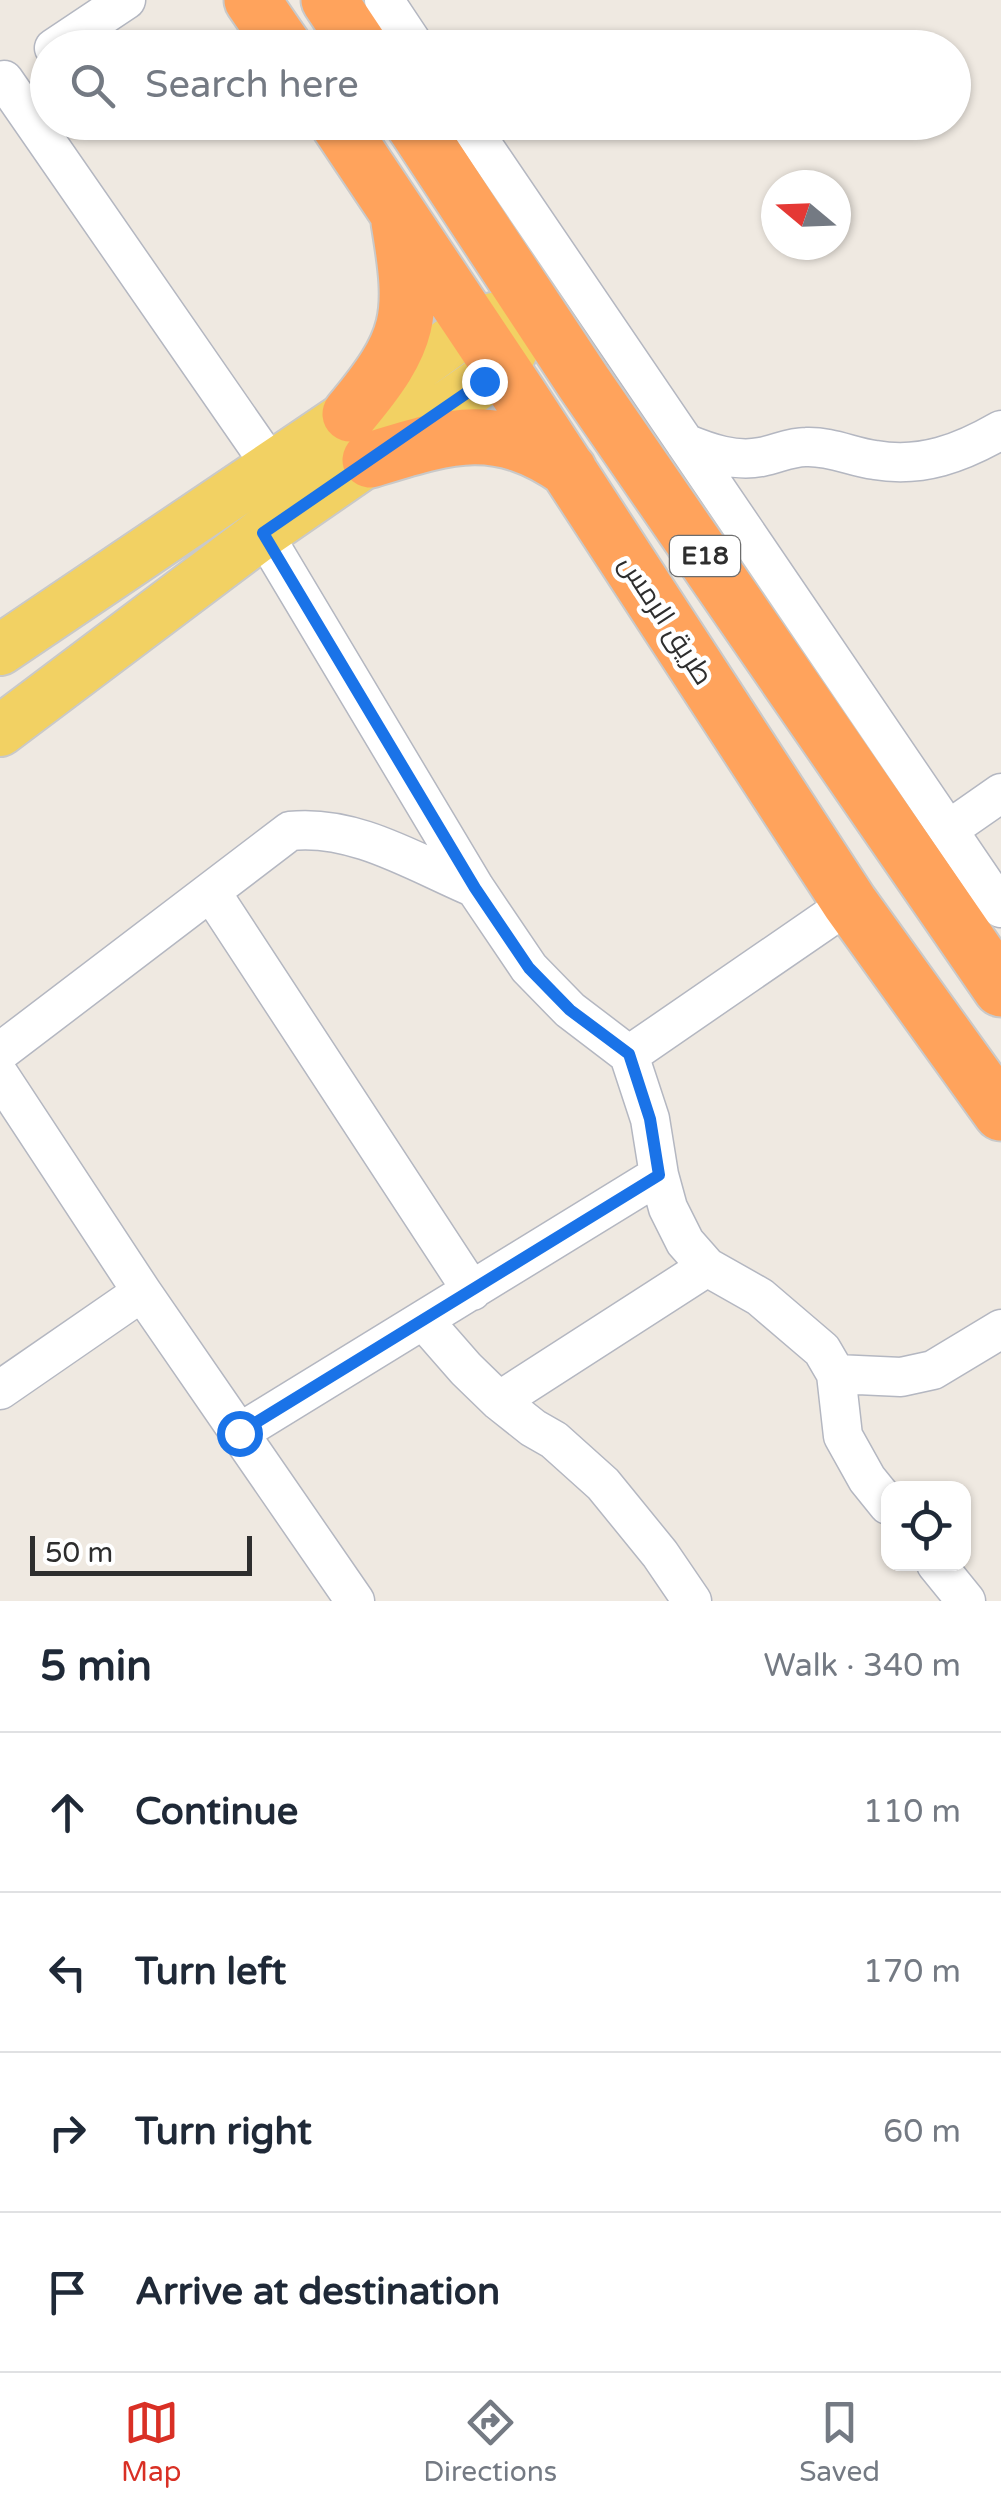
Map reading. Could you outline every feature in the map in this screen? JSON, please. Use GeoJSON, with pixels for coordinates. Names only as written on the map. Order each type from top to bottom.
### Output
{"type":"FeatureCollection","features":[{"type":"Feature","properties":{"kind":"highway"},"geometry":{"type":"LineString","coordinates":[[252,0],[273,30]]}},
{"type":"Feature","properties":{"kind":"highway"},"geometry":{"type":"LineString","coordinates":[[329,0],[388,15]]}},
{"type":"Feature","properties":{"kind":"highway","name":"طريق الرمس"},"geometry":{"type":"LineString","coordinates":[[349,140],[397,210],[512,321],[1001,988]]}},
{"type":"Feature","properties":{"kind":"highway","name":"طريق الرمس"},"geometry":{"type":"LineString","coordinates":[[421,140],[512,321],[568,470],[850,904],[1001,1113]]}},
{"type":"Feature","properties":{"kind":"highway"},"geometry":{"type":"LineString","coordinates":[[397,210],[408,290],[406,320],[360,437],[431,440],[480,435],[527,446],[568,470]]}},
{"type":"Feature","properties":{"kind":"main road"},"geometry":{"type":"LineString","coordinates":[[0,731],[263,533],[360,437],[512,321]]}},
{"type":"Feature","properties":{"kind":"main road"},"geometry":{"type":"LineString","coordinates":[[0,650],[272,467],[360,437]]}},
{"type":"Feature","properties":{"kind":"street"},"geometry":{"type":"LineString","coordinates":[[81,30],[126,0]]}},
{"type":"Feature","properties":{"kind":"street"},"geometry":{"type":"LineString","coordinates":[[30,63],[2,81],[30,121]]}},
{"type":"Feature","properties":{"kind":"street"},"geometry":{"type":"LineString","coordinates":[[43,140],[272,467]]}},
{"type":"Feature","properties":{"kind":"street"},"geometry":{"type":"LineString","coordinates":[[479,140],[1001,908]]}},
{"type":"Feature","properties":{"kind":"street"},"geometry":{"type":"LineString","coordinates":[[685,443],[722,456],[762,457],[804,446],[873,460],[926,461],[951,455],[1001,430]]}},
{"type":"Feature","properties":{"kind":"street"},"geometry":{"type":"LineString","coordinates":[[739,522],[745,488],[762,457]]}},
{"type":"Feature","properties":{"kind":"street"},"geometry":{"type":"LineString","coordinates":[[263,533],[475,888],[529,968],[570,1010],[629,1054],[650,1119],[668,1208],[685,1242],[707,1268],[760,1297],[822,1350],[836,1374],[844,1436],[881,1496]]}},
{"type":"Feature","properties":{"kind":"street"},"geometry":{"type":"LineString","coordinates":[[948,830],[1001,794]]}},
{"type":"Feature","properties":{"kind":"street"},"geometry":{"type":"LineString","coordinates":[[0,1052],[290,832],[345,832],[475,888]]}},
{"type":"Feature","properties":{"kind":"street"},"geometry":{"type":"LineString","coordinates":[[211,892],[472,1291]]}},
{"type":"Feature","properties":{"kind":"street"},"geometry":{"type":"LineString","coordinates":[[629,1054],[850,904]]}},
{"type":"Feature","properties":{"kind":"street"},"geometry":{"type":"LineString","coordinates":[[0,1076],[142,1292],[355,1601]]}},
{"type":"Feature","properties":{"kind":"street"},"geometry":{"type":"LineString","coordinates":[[239,1433],[659,1175]]}},
{"type":"Feature","properties":{"kind":"street"},"geometry":{"type":"LineString","coordinates":[[499,1400],[707,1268]]}},
{"type":"Feature","properties":{"kind":"street"},"geometry":{"type":"LineString","coordinates":[[0,1390],[142,1292]]}},
{"type":"Feature","properties":{"kind":"street"},"geometry":{"type":"LineString","coordinates":[[424,1321],[499,1400],[554,1440],[603,1484],[692,1601]]}},
{"type":"Feature","properties":{"kind":"street"},"geometry":{"type":"LineString","coordinates":[[836,1374],[901,1377],[933,1370],[1001,1329]]}},
{"type":"Feature","properties":{"kind":"street"},"geometry":{"type":"LineString","coordinates":[[942,1571],[966,1601]]}},
{"type":"Feature","properties":{"kind":"route"},"geometry":{"type":"LineString","coordinates":[[239,1433],[659,1175],[650,1119],[629,1054],[570,1010],[529,968],[475,888],[263,533],[484,381]]}}]}
